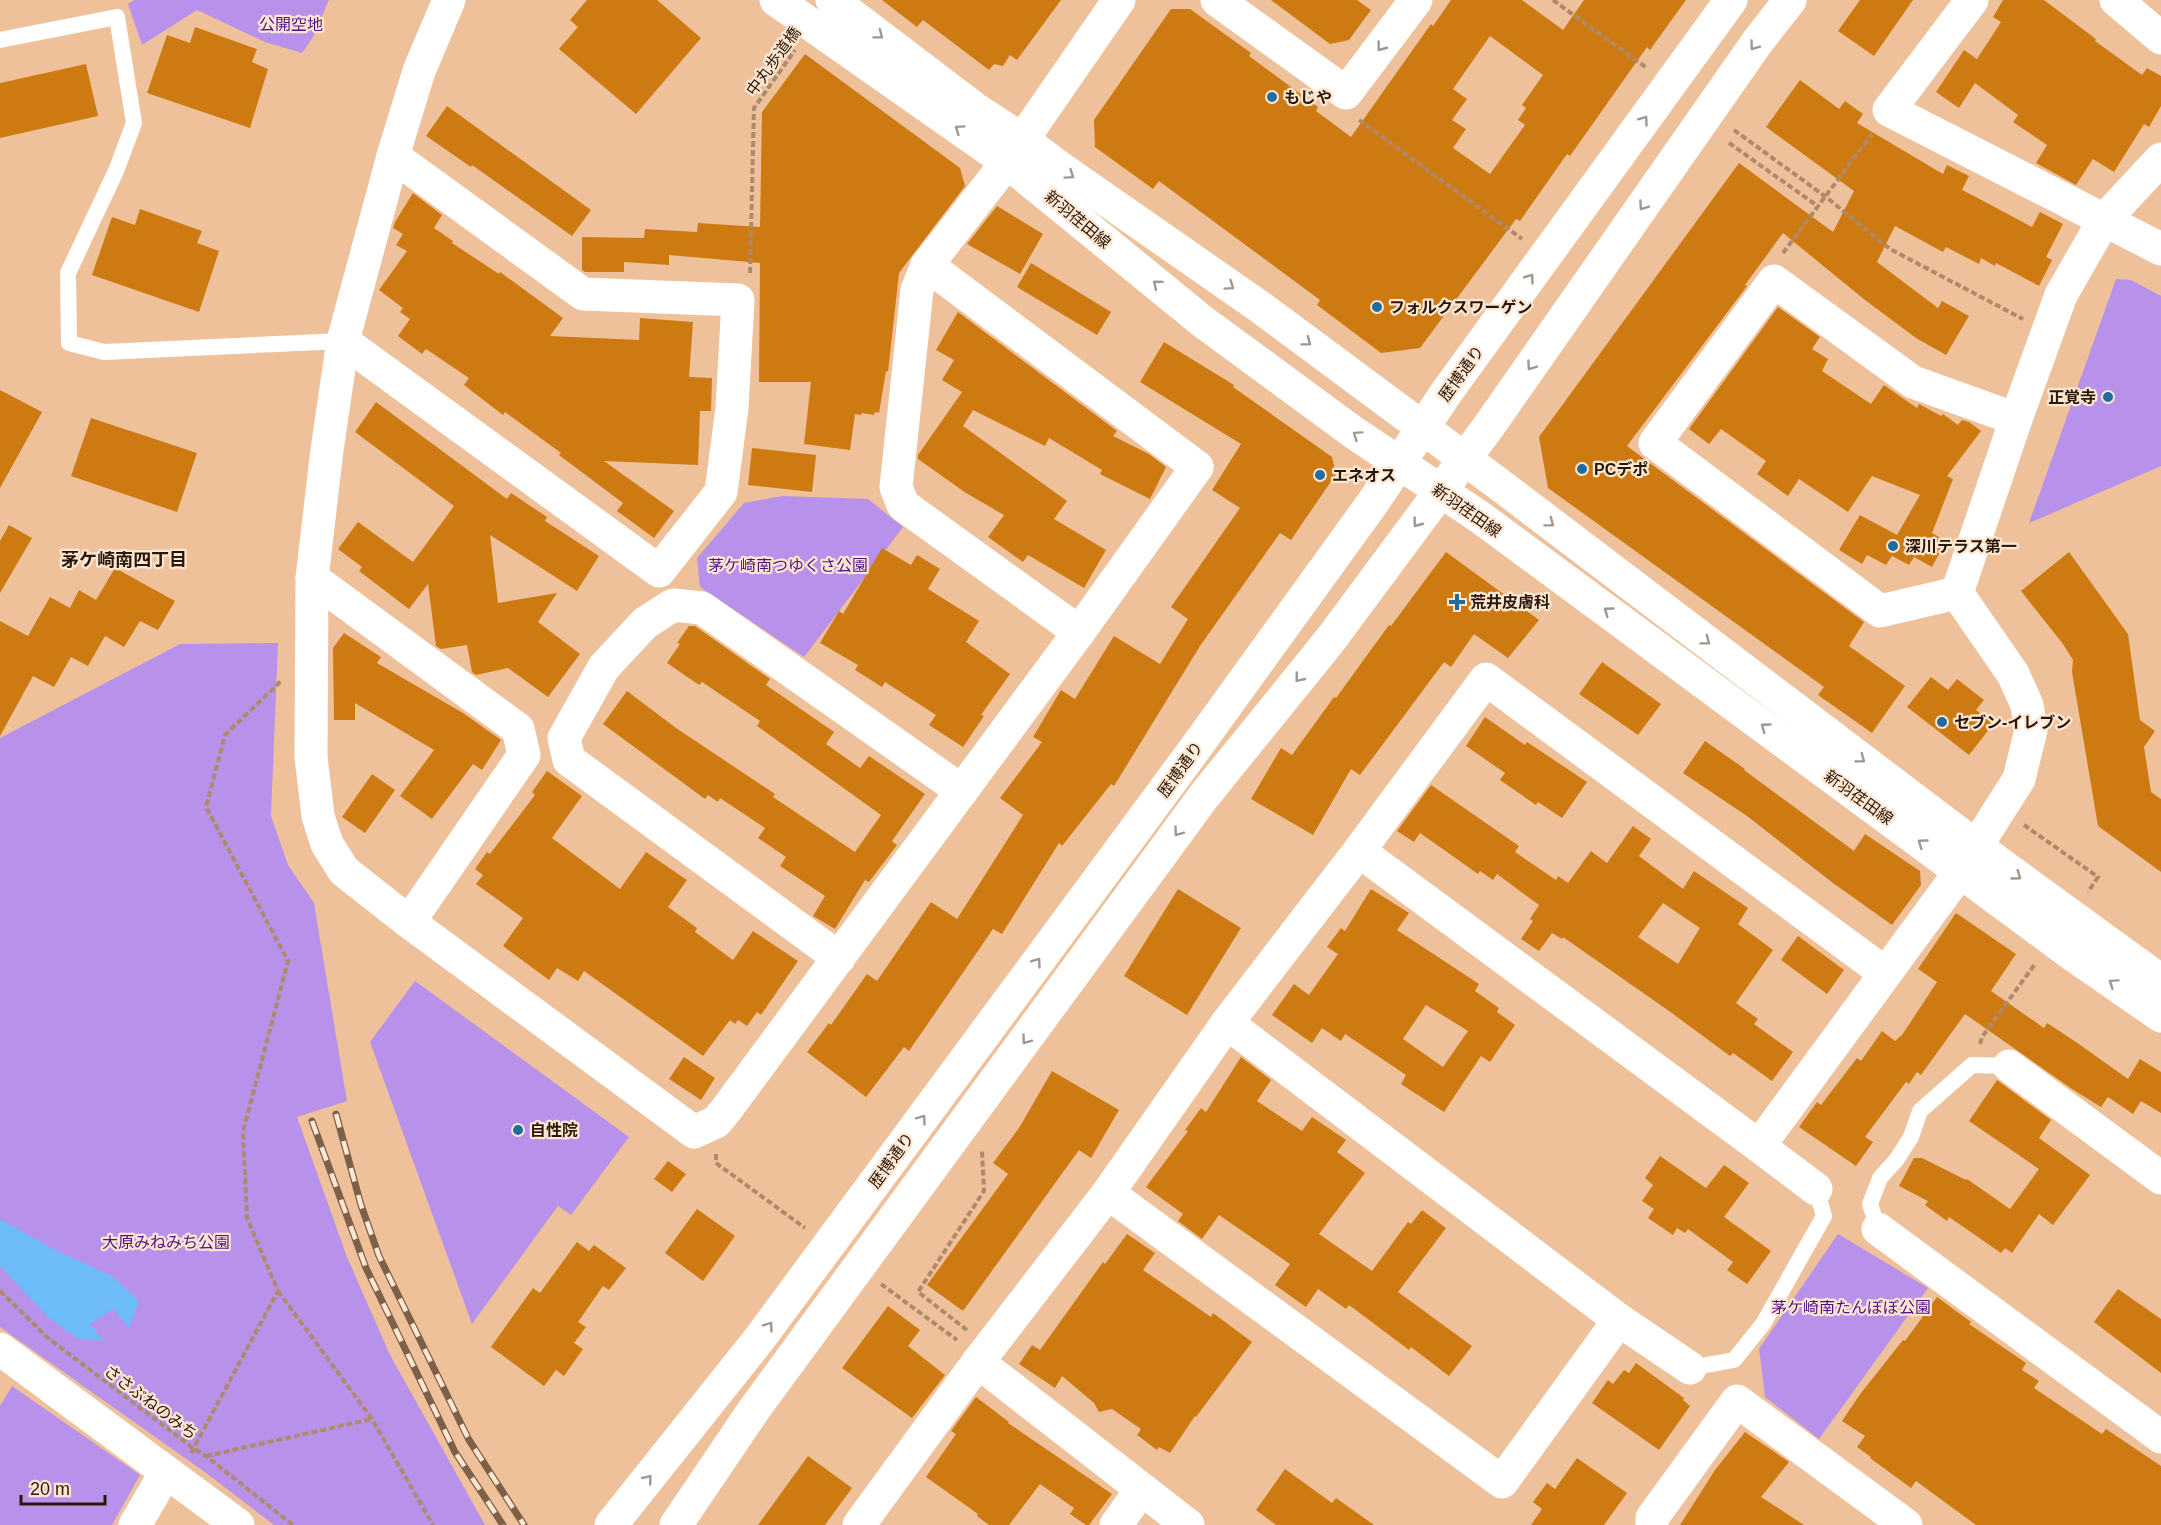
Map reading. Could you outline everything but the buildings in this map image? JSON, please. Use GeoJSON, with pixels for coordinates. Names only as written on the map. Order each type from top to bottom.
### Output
{"type":"FeatureCollection","features":[{"type":"Feature","properties":{"kind":"street"},"geometry":{"type":"LineString","coordinates":[[449,0],[420,71],[393,156],[343,340],[312,578],[311,757],[318,816],[327,844],[344,871],[409,922],[694,1132],[716,1122],[1079,632],[1197,467],[927,265]]}},
{"type":"Feature","properties":{"kind":"street","name":"新羽荏田線"},"geometry":{"type":"LineString","coordinates":[[776,0],[1015,151],[1059,167],[1260,307],[1464,459],[1969,860],[2073,955],[2161,1016]]}},
{"type":"Feature","properties":{"kind":"street","name":"新羽荏田線"},"geometry":{"type":"LineString","coordinates":[[832,0],[974,108],[1015,151],[1202,321],[1399,464],[1481,518],[1969,860],[2161,981]]}},
{"type":"Feature","properties":{"kind":"street"},"geometry":{"type":"LineString","coordinates":[[1079,632],[903,505],[896,487],[917,290],[927,265],[1015,151],[1119,0]]}},
{"type":"Feature","properties":{"kind":"street"},"geometry":{"type":"LineString","coordinates":[[1217,0],[1346,93],[1416,0]]}},
{"type":"Feature","properties":{"kind":"street","name":"歴博通り"},"geometry":{"type":"LineString","coordinates":[[611,1525],[760,1338],[1194,750],[1374,501],[1422,428],[1731,0]]}},
{"type":"Feature","properties":{"kind":"street"},"geometry":{"type":"LineString","coordinates":[[676,1525],[753,1411],[1204,796],[1331,639],[1441,491],[1758,40],[1790,0]]}},
{"type":"Feature","properties":{"kind":"street"},"geometry":{"type":"LineString","coordinates":[[1972,0],[1889,110],[2161,249]]}},
{"type":"Feature","properties":{"kind":"street"},"geometry":{"type":"LineString","coordinates":[[2116,0],[2161,38]]}},
{"type":"Feature","properties":{"kind":"street"},"geometry":{"type":"LineString","coordinates":[[343,340],[659,571],[721,492],[732,408],[738,300],[583,294],[393,156]]}},
{"type":"Feature","properties":{"kind":"street"},"geometry":{"type":"LineString","coordinates":[[1957,593],[2046,331],[2061,295],[2104,220],[2161,159]]}},
{"type":"Feature","properties":{"kind":"street"},"geometry":{"type":"LineString","coordinates":[[1957,593],[1880,611],[1655,443],[1774,281],[1913,382],[2016,419]]}},
{"type":"Feature","properties":{"kind":"street"},"geometry":{"type":"LineString","coordinates":[[312,578],[518,729],[525,755],[409,922]]}},
{"type":"Feature","properties":{"kind":"street"},"geometry":{"type":"LineString","coordinates":[[1759,1146],[1969,860],[2019,779],[2031,730],[2027,705],[2013,674],[1957,593]]}},
{"type":"Feature","properties":{"kind":"street"},"geometry":{"type":"LineString","coordinates":[[839,958],[569,759],[564,738],[604,667],[645,623],[673,605],[702,608],[962,791]]}},
{"type":"Feature","properties":{"kind":"street"},"geometry":{"type":"LineString","coordinates":[[860,1525],[976,1348],[1108,1193],[1227,1023],[1359,851],[1486,679],[1885,973]]}},
{"type":"Feature","properties":{"kind":"street"},"geometry":{"type":"LineString","coordinates":[[1359,851],[1816,1189]]}},
{"type":"Feature","properties":{"kind":"street"},"geometry":{"type":"LineString","coordinates":[[1227,1023],[1619,1320],[1690,1368]]}},
{"type":"Feature","properties":{"kind":"street"},"geometry":{"type":"LineString","coordinates":[[2009,1066],[2161,1178]]}},
{"type":"Feature","properties":{"kind":"street"},"geometry":{"type":"LineString","coordinates":[[1108,1193],[1502,1482],[1619,1320]]}},
{"type":"Feature","properties":{"kind":"street"},"geometry":{"type":"LineString","coordinates":[[1878,1229],[2161,1437]]}},
{"type":"Feature","properties":{"kind":"street"},"geometry":{"type":"LineString","coordinates":[[976,1348],[1141,1490],[1188,1525]]}},
{"type":"Feature","properties":{"kind":"street"},"geometry":{"type":"LineString","coordinates":[[3,1359],[238,1525]]}},
{"type":"Feature","properties":{"kind":"street"},"geometry":{"type":"LineString","coordinates":[[1653,1525],[1652,1518],[1737,1401],[1906,1525]]}},
{"type":"Feature","properties":{"kind":"street"},"geometry":{"type":"LineString","coordinates":[[135,1525],[166,1472]]}},
{"type":"Feature","properties":{"kind":"street"},"geometry":{"type":"LineString","coordinates":[[1116,1525],[1141,1490]]}},
{"type":"Feature","properties":{"kind":"lane"},"geometry":{"type":"LineString","coordinates":[[0,40],[117,17],[134,123],[116,171],[68,273],[69,343],[104,352],[343,340]]}},
{"type":"Feature","properties":{"kind":"lane"},"geometry":{"type":"LineString","coordinates":[[1878,1229],[1870,1204],[1880,1178],[1897,1159],[1911,1137],[1920,1111],[1972,1065],[2009,1066]]}},
{"type":"Feature","properties":{"kind":"lane"},"geometry":{"type":"LineString","coordinates":[[1690,1368],[1734,1360],[1763,1324],[1824,1216],[1816,1189]]}},
{"type":"Feature","properties":{"kind":"path","name":"中丸歩道橋"},"geometry":{"type":"LineString","coordinates":[[738,300],[749,293],[754,108],[799,45]]}},
{"type":"Feature","properties":{"kind":"path"},"geometry":{"type":"LineString","coordinates":[[1774,281],[1776,262],[1889,110]]}},
{"type":"Feature","properties":{"kind":"path"},"geometry":{"type":"LineString","coordinates":[[1351,114],[1522,239]]}},
{"type":"Feature","properties":{"kind":"path"},"geometry":{"type":"LineString","coordinates":[[1729,143],[1819,207]]}},
{"type":"Feature","properties":{"kind":"path"},"geometry":{"type":"LineString","coordinates":[[1826,196],[1890,249],[2046,331]]}},
{"type":"Feature","properties":{"kind":"path"},"geometry":{"type":"LineString","coordinates":[[287,675],[225,735],[206,807],[288,962],[243,1132],[247,1218],[278,1291],[372,1419],[433,1525]]}},
{"type":"Feature","properties":{"kind":"path"},"geometry":{"type":"LineString","coordinates":[[2028,817],[2024,826],[2098,878]]}},
{"type":"Feature","properties":{"kind":"path"},"geometry":{"type":"LineString","coordinates":[[1972,1065],[1982,1038],[2029,972]]}},
{"type":"Feature","properties":{"kind":"path"},"geometry":{"type":"LineString","coordinates":[[716,1122],[716,1163],[787,1215]]}},
{"type":"Feature","properties":{"kind":"path"},"geometry":{"type":"LineString","coordinates":[[976,1348],[918,1292],[984,1191],[982,1146]]}},
{"type":"Feature","properties":{"kind":"path","name":"ささぶねのみち"},"geometry":{"type":"LineString","coordinates":[[0,1291],[48,1338],[192,1448],[206,1456],[293,1525]]}},
{"type":"Feature","properties":{"kind":"path"},"geometry":{"type":"LineString","coordinates":[[192,1448],[278,1291]]}},
{"type":"Feature","properties":{"kind":"path"},"geometry":{"type":"LineString","coordinates":[[892,1292],[965,1346],[976,1348]]}},
{"type":"Feature","properties":{"kind":"path"},"geometry":{"type":"LineString","coordinates":[[206,1456],[372,1419]]}},
{"type":"Feature","properties":{"kind":"green space","name":"公開空地"},"geometry":{"type":"Polygon","coordinates":[[[134,0],[329,0],[313,37],[302,53],[265,42],[197,10],[142,45],[128,4],[134,0]]]}},
{"type":"Feature","properties":{"kind":"green space","name":"正覚寺"},"geometry":{"type":"Polygon","coordinates":[[[2116,279],[2131,280],[2161,296],[2161,466],[2029,523],[2116,279]]]}},
{"type":"Feature","properties":{"kind":"green space","name":"茅ケ崎南つゆくさ公園"},"geometry":{"type":"Polygon","coordinates":[[[782,496],[868,499],[903,527],[804,657],[700,587],[697,558],[744,503],[782,496]]]}},
{"type":"Feature","properties":{"kind":"green space","name":"大原みねみち公園"},"geometry":{"type":"Polygon","coordinates":[[[278,643],[271,816],[288,865],[314,903],[347,1101],[297,1117],[347,1257],[390,1355],[485,1525],[274,1525],[206,1473],[0,1327],[0,738],[180,644],[278,643]]]}},
{"type":"Feature","properties":{"kind":"green space"},"geometry":{"type":"Polygon","coordinates":[[[415,981],[629,1137],[571,1215],[558,1206],[472,1324],[370,1042],[415,981]]]}},
{"type":"Feature","properties":{"kind":"green space","name":"茅ケ崎南たんぽぽ公園"},"geometry":{"type":"Polygon","coordinates":[[[1838,1234],[1928,1288],[1819,1439],[1765,1397],[1759,1349],[1838,1234]]]}},
{"type":"Feature","properties":{"kind":"green space"},"geometry":{"type":"Polygon","coordinates":[[[12,1386],[140,1475],[112,1525],[0,1525],[0,1406],[12,1386]]]}},
{"type":"Feature","properties":{"kind":"water"},"geometry":{"type":"Polygon","coordinates":[[[0,1219],[57,1251],[112,1276],[139,1301],[129,1328],[113,1309],[90,1324],[104,1341],[78,1339],[48,1317],[0,1266],[0,1219]]]}},
{"type":"Feature","properties":{"kind":"railway"},"geometry":{"type":"LineString","coordinates":[[336,1114],[361,1205],[379,1256],[469,1440],[524,1525]]}},
{"type":"Feature","properties":{"kind":"railway"},"geometry":{"type":"LineString","coordinates":[[312,1121],[366,1268],[455,1452],[503,1525]]}},
{"type":"Feature","properties":{"kind":"place","name":"もじや"},"geometry":{"type":"Point","coordinates":[1272,97]}},
{"type":"Feature","properties":{"kind":"place","name":"フォルクスワーゲン"},"geometry":{"type":"Point","coordinates":[1377,307]}},
{"type":"Feature","properties":{"kind":"place","name":"正覚寺"},"geometry":{"type":"Point","coordinates":[2108,397]}},
{"type":"Feature","properties":{"kind":"place","name":"PCデポ"},"geometry":{"type":"Point","coordinates":[1582,469]}},
{"type":"Feature","properties":{"kind":"place","name":"エネオス"},"geometry":{"type":"Point","coordinates":[1320,475]}},
{"type":"Feature","properties":{"kind":"place","name":"深川テラス第一"},"geometry":{"type":"Point","coordinates":[1893,546]}},
{"type":"Feature","properties":{"kind":"place","name":"荒井皮膚科"},"geometry":{"type":"Point","coordinates":[1457,602]}},
{"type":"Feature","properties":{"kind":"place","name":"セブン-イレブン"},"geometry":{"type":"Point","coordinates":[1942,722]}},
{"type":"Feature","properties":{"kind":"place","name":"自性院"},"geometry":{"type":"Point","coordinates":[518,1130]}},
{"type":"Feature","properties":{"kind":"district","name":"茅ケ崎南四丁目"},"geometry":{"type":"Point","coordinates":[124,560]}}]}
